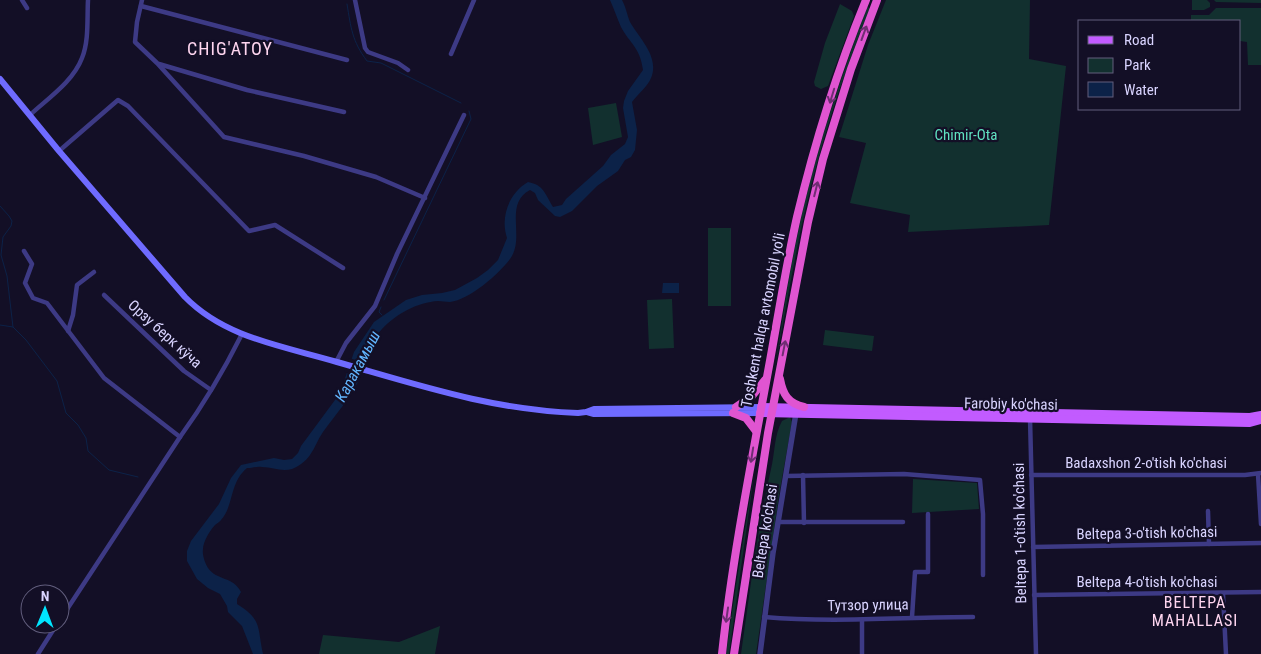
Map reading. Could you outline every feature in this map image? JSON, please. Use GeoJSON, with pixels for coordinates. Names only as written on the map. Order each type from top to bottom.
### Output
{"type":"FeatureCollection","features":[{"type":"Feature","properties":{"kind":"highway","name":"Toshkent halqa avtomobil yo'li"},"geometry":{"type":"LineString","coordinates":[[722,654],[756,431],[786,269],[802,196],[840,73],[866,0]]}},
{"type":"Feature","properties":{"kind":"highway","name":"Toshkent halqa avtomobil yo'li"},"geometry":{"type":"LineString","coordinates":[[734,654],[772,410],[802,248],[818,180],[851,69],[875,1]]}},
{"type":"Feature","properties":{"kind":"highway"},"geometry":{"type":"LineString","coordinates":[[780,372],[782,388],[787,399],[793,404],[804,407]]}},
{"type":"Feature","properties":{"kind":"highway"},"geometry":{"type":"LineString","coordinates":[[756,431],[746,418],[734,410],[752,396],[766,379]]}},
{"type":"Feature","properties":{"kind":"main road"},"geometry":{"type":"LineString","coordinates":[[0,79],[59,151],[190,302],[212,320],[242,334],[283,348],[470,400],[516,408],[548,412],[586,412],[594,409],[760,410]]}},
{"type":"Feature","properties":{"kind":"main road","name":"Farobiy ko'chasi"},"geometry":{"type":"LineString","coordinates":[[760,410],[804,407],[1249,423],[1261,420]]}},
{"type":"Feature","properties":{"kind":"main road","name":"Farobiy ko'chasi"},"geometry":{"type":"LineString","coordinates":[[772,410],[796,413],[1261,416]]}},
{"type":"Feature","properties":{"kind":"street"},"geometry":{"type":"LineString","coordinates":[[22,0],[27,8]]}},
{"type":"Feature","properties":{"kind":"street"},"geometry":{"type":"LineString","coordinates":[[30,115],[67,81],[82,60],[85,47],[88,0]]}},
{"type":"Feature","properties":{"kind":"street"},"geometry":{"type":"LineString","coordinates":[[142,0],[134,35],[135,42],[157,63],[224,137],[304,156],[376,177],[424,198]]}},
{"type":"Feature","properties":{"kind":"street"},"geometry":{"type":"LineString","coordinates":[[355,0],[368,52],[398,62],[408,70]]}},
{"type":"Feature","properties":{"kind":"street"},"geometry":{"type":"LineString","coordinates":[[451,54],[474,0]]}},
{"type":"Feature","properties":{"kind":"street"},"geometry":{"type":"LineString","coordinates":[[140,6],[347,60]]}},
{"type":"Feature","properties":{"kind":"street"},"geometry":{"type":"LineString","coordinates":[[157,63],[247,90],[344,112]]}},
{"type":"Feature","properties":{"kind":"street"},"geometry":{"type":"LineString","coordinates":[[59,151],[118,100],[128,106],[249,232],[275,225],[343,268]]}},
{"type":"Feature","properties":{"kind":"street"},"geometry":{"type":"LineString","coordinates":[[336,362],[346,344],[375,306],[397,254],[464,115]]}},
{"type":"Feature","properties":{"kind":"street"},"geometry":{"type":"LineString","coordinates":[[24,251],[32,264],[25,283],[33,298],[47,303],[104,378],[180,437]]}},
{"type":"Feature","properties":{"kind":"street"},"geometry":{"type":"LineString","coordinates":[[68,331],[73,315],[77,285],[94,272]]}},
{"type":"Feature","properties":{"kind":"street","name":"Орзу берк кўча"},"geometry":{"type":"LineString","coordinates":[[104,295],[184,371],[211,390]]}},
{"type":"Feature","properties":{"kind":"street"},"geometry":{"type":"LineString","coordinates":[[70,605],[200,409],[242,334]]}},
{"type":"Feature","properties":{"kind":"street","name":"Beltepa ko'chasi"},"geometry":{"type":"LineString","coordinates":[[760,654],[778,522],[796,413]]}},
{"type":"Feature","properties":{"kind":"street","name":"Beltepa 1-o'tish ko'chasi"},"geometry":{"type":"LineString","coordinates":[[1030,415],[1036,654]]}},
{"type":"Feature","properties":{"kind":"street"},"geometry":{"type":"LineString","coordinates":[[786,476],[803,474],[904,474],[980,480],[983,514],[983,575]]}},
{"type":"Feature","properties":{"kind":"street"},"geometry":{"type":"LineString","coordinates":[[803,474],[804,523]]}},
{"type":"Feature","properties":{"kind":"street"},"geometry":{"type":"LineString","coordinates":[[1259,474],[1261,524]]}},
{"type":"Feature","properties":{"kind":"street","name":"Badaxshon 2-o'tish ko'chasi"},"geometry":{"type":"LineString","coordinates":[[1031,475],[1245,476],[1259,474]]}},
{"type":"Feature","properties":{"kind":"street"},"geometry":{"type":"LineString","coordinates":[[1208,511],[1210,544]]}},
{"type":"Feature","properties":{"kind":"street"},"geometry":{"type":"LineString","coordinates":[[912,617],[914,572],[928,572],[928,514]]}},
{"type":"Feature","properties":{"kind":"street"},"geometry":{"type":"LineString","coordinates":[[778,522],[903,522]]}},
{"type":"Feature","properties":{"kind":"street","name":"Beltepa 3-o'tish ko'chasi"},"geometry":{"type":"LineString","coordinates":[[1032,547],[1261,543]]}},
{"type":"Feature","properties":{"kind":"street","name":"Beltepa 4-o'tish ko'chasi"},"geometry":{"type":"LineString","coordinates":[[1034,595],[1261,592]]}},
{"type":"Feature","properties":{"kind":"street"},"geometry":{"type":"LineString","coordinates":[[1223,594],[1226,654]]}},
{"type":"Feature","properties":{"kind":"street","name":"Тутзор улица"},"geometry":{"type":"LineString","coordinates":[[764,617],[862,620],[912,617],[973,617]]}},
{"type":"Feature","properties":{"kind":"street"},"geometry":{"type":"LineString","coordinates":[[862,620],[862,654]]}},
{"type":"Feature","properties":{"kind":"street"},"geometry":{"type":"LineString","coordinates":[[38,654],[51,634]]}},
{"type":"Feature","properties":{"kind":"green space","name":"Chimir-Ota"},"geometry":{"type":"Polygon","coordinates":[[[886,0],[1030,0],[1029,59],[1066,66],[1049,225],[908,232],[910,215],[850,203],[866,143],[839,137],[868,45],[886,0]]]}},
{"type":"Feature","properties":{"kind":"green space"},"geometry":{"type":"Polygon","coordinates":[[[1192,0],[1207,0],[1210,3],[1210,7],[1204,10],[1192,10],[1192,0]]]}},
{"type":"Feature","properties":{"kind":"green space"},"geometry":{"type":"Polygon","coordinates":[[[1214,0],[1261,0],[1261,3],[1216,2],[1214,0]]]}},
{"type":"Feature","properties":{"kind":"green space"},"geometry":{"type":"Polygon","coordinates":[[[840,4],[852,11],[854,16],[828,86],[821,89],[815,86],[814,82],[825,43],[840,4]]]}},
{"type":"Feature","properties":{"kind":"green space"},"geometry":{"type":"Polygon","coordinates":[[[867,7],[870,8],[849,62],[814,173],[793,269],[771,389],[801,216],[817,156],[867,7]]]}},
{"type":"Feature","properties":{"kind":"green space"},"geometry":{"type":"Polygon","coordinates":[[[1216,8],[1261,8],[1261,65],[1248,65],[1247,42],[1241,41],[1241,20],[1191,20],[1191,15],[1209,15],[1216,8]]]}},
{"type":"Feature","properties":{"kind":"green space"},"geometry":{"type":"Polygon","coordinates":[[[616,103],[622,137],[593,145],[588,108],[616,103]]]}},
{"type":"Feature","properties":{"kind":"green space"},"geometry":{"type":"Polygon","coordinates":[[[708,228],[731,228],[731,306],[708,306],[708,228]]]}},
{"type":"Feature","properties":{"kind":"green space"},"geometry":{"type":"Polygon","coordinates":[[[672,299],[674,348],[649,349],[647,300],[672,299]]]}},
{"type":"Feature","properties":{"kind":"green space"},"geometry":{"type":"Polygon","coordinates":[[[825,330],[874,336],[872,351],[823,345],[825,330]]]}},
{"type":"Feature","properties":{"kind":"green space"},"geometry":{"type":"Polygon","coordinates":[[[790,417],[792,422],[779,495],[756,654],[741,654],[758,538],[776,438],[782,421],[790,417]]]}},
{"type":"Feature","properties":{"kind":"green space"},"geometry":{"type":"Polygon","coordinates":[[[754,472],[729,654],[726,654],[739,565],[754,472]]]}},
{"type":"Feature","properties":{"kind":"green space"},"geometry":{"type":"Polygon","coordinates":[[[913,479],[977,483],[979,509],[912,513],[913,479]]]}},
{"type":"Feature","properties":{"kind":"green space"},"geometry":{"type":"Polygon","coordinates":[[[440,626],[435,654],[319,654],[323,635],[399,642],[440,626]]]}},
{"type":"Feature","properties":{"kind":"water","name":"Каракамыш"},"geometry":{"type":"Polygon","coordinates":[[[610,0],[622,0],[630,22],[651,55],[653,63],[650,81],[632,102],[637,130],[635,150],[631,157],[625,160],[618,171],[597,186],[572,211],[560,217],[555,216],[538,200],[535,193],[530,190],[522,196],[516,212],[514,251],[499,272],[466,297],[450,302],[438,301],[415,306],[394,318],[373,341],[355,387],[302,464],[288,470],[260,467],[247,468],[237,480],[225,514],[221,521],[213,527],[205,540],[203,554],[208,568],[212,572],[238,587],[241,592],[237,599],[237,604],[251,615],[258,625],[263,654],[253,654],[242,626],[228,612],[227,606],[220,594],[208,588],[197,579],[187,561],[187,551],[191,541],[219,504],[231,478],[241,465],[274,458],[292,459],[298,453],[341,390],[354,352],[374,322],[406,300],[422,295],[455,290],[477,278],[498,260],[507,238],[505,222],[508,206],[521,187],[528,182],[538,185],[544,191],[553,207],[562,205],[566,199],[603,166],[611,155],[625,144],[628,137],[623,108],[624,101],[628,91],[643,70],[640,56],[624,33],[610,0]]]}},
{"type":"Feature","properties":{"kind":"water"},"geometry":{"type":"Polygon","coordinates":[[[663,283],[679,283],[679,293],[662,293],[663,283]]]}},
{"type":"Feature","properties":{"kind":"pier"},"geometry":{"type":"Polygon","coordinates":[[[349,358],[369,364],[363,378],[344,372],[349,358]]]}},
{"type":"Feature","properties":{"kind":"waterway"},"geometry":{"type":"LineString","coordinates":[[347,4],[355,41],[367,61],[381,63],[461,103]]}},
{"type":"Feature","properties":{"kind":"waterway"},"geometry":{"type":"LineString","coordinates":[[384,300],[471,119],[469,111]]}},
{"type":"Feature","properties":{"kind":"waterway"},"geometry":{"type":"LineString","coordinates":[[0,206],[12,221],[11,226],[3,237],[1,255],[7,276],[13,327]]}},
{"type":"Feature","properties":{"kind":"waterway"},"geometry":{"type":"LineString","coordinates":[[381,307],[379,312],[382,315]]}},
{"type":"Feature","properties":{"kind":"waterway"},"geometry":{"type":"LineString","coordinates":[[0,325],[13,327],[26,340],[57,381],[66,413],[78,425],[86,438],[88,451],[109,470],[138,477]]}},
{"type":"Feature","properties":{"kind":"district","name":"CHIG'ATOY"},"geometry":{"type":"Point","coordinates":[230,49]}},
{"type":"Feature","properties":{"kind":"district","name":"BELTEPA MAHALLASI"},"geometry":{"type":"Point","coordinates":[1195,611]}}]}
